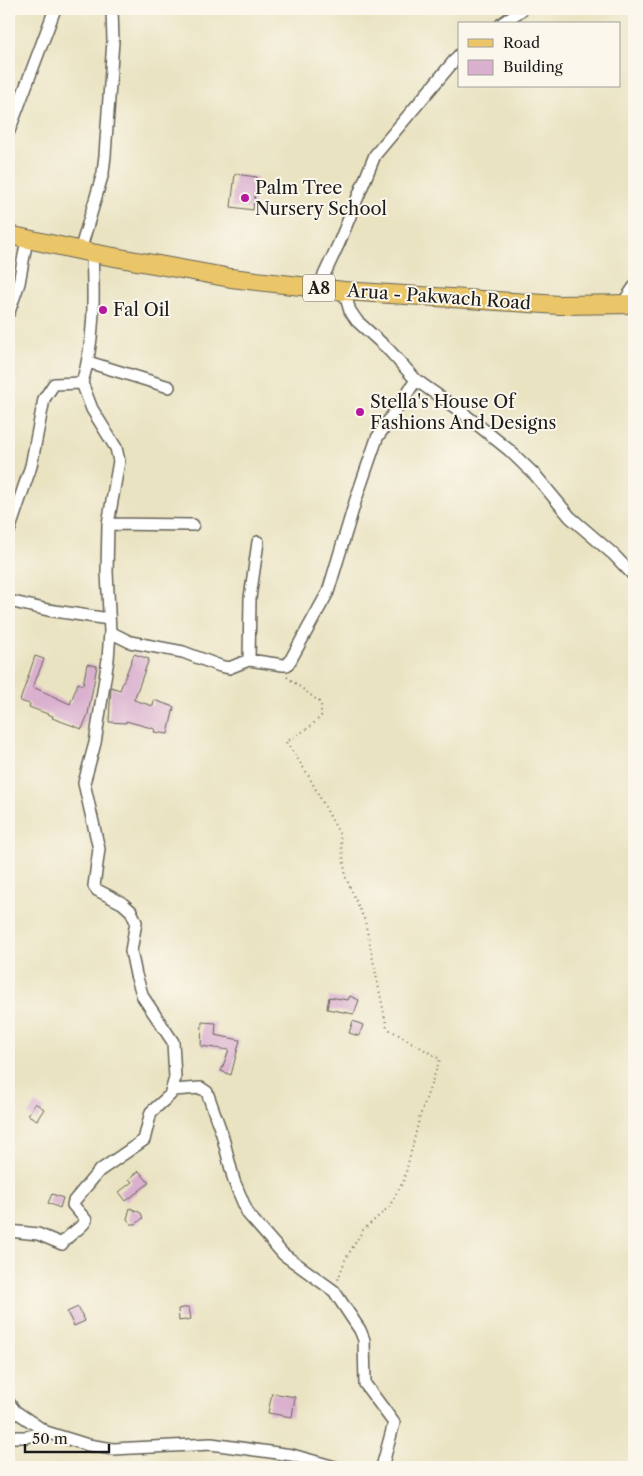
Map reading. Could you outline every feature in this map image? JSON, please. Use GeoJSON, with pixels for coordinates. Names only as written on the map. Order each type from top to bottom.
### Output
{"type":"FeatureCollection","features":[{"type":"Feature","properties":{"kind":"main road","name":"Arua - Pakwach Road"},"geometry":{"type":"LineString","coordinates":[[9,235],[86,252],[231,278],[344,291],[539,304],[629,303]]}},
{"type":"Feature","properties":{"kind":"street"},"geometry":{"type":"LineString","coordinates":[[9,131],[55,9]]}},
{"type":"Feature","properties":{"kind":"street"},"geometry":{"type":"LineString","coordinates":[[9,1231],[38,1234],[62,1244],[68,1235],[84,1225],[86,1220],[74,1205],[74,1201],[99,1171],[144,1140],[151,1112],[173,1090],[175,1078],[173,1042],[143,997],[133,964],[131,951],[136,922],[131,911],[122,903],[97,890],[94,886],[99,850],[84,782],[95,742],[108,659],[110,632],[108,524],[118,454],[92,409],[82,383],[88,362],[94,311],[86,252],[106,155],[113,41],[112,9]]}},
{"type":"Feature","properties":{"kind":"street"},"geometry":{"type":"LineString","coordinates":[[504,22],[523,9]]}},
{"type":"Feature","properties":{"kind":"street"},"geometry":{"type":"LineString","coordinates":[[318,288],[339,243],[375,155],[458,56]]}},
{"type":"Feature","properties":{"kind":"street"},"geometry":{"type":"LineString","coordinates":[[9,312],[19,283],[27,239]]}},
{"type":"Feature","properties":{"kind":"street"},"geometry":{"type":"LineString","coordinates":[[629,303],[634,287]]}},
{"type":"Feature","properties":{"kind":"street"},"geometry":{"type":"LineString","coordinates":[[344,291],[350,311],[357,321],[388,349],[416,380],[463,412],[509,450],[536,476],[570,517],[613,554],[634,576]]}},
{"type":"Feature","properties":{"kind":"street"},"geometry":{"type":"LineString","coordinates":[[88,362],[169,387]]}},
{"type":"Feature","properties":{"kind":"street"},"geometry":{"type":"LineString","coordinates":[[110,632],[130,642],[183,652],[229,668],[249,660],[287,665],[328,592],[356,499],[377,438],[416,380]]}},
{"type":"Feature","properties":{"kind":"street"},"geometry":{"type":"LineString","coordinates":[[9,531],[31,466],[46,394],[54,384],[82,383]]}},
{"type":"Feature","properties":{"kind":"street"},"geometry":{"type":"LineString","coordinates":[[108,524],[193,525]]}},
{"type":"Feature","properties":{"kind":"street"},"geometry":{"type":"LineString","coordinates":[[249,660],[250,598],[258,542]]}},
{"type":"Feature","properties":{"kind":"street"},"geometry":{"type":"LineString","coordinates":[[9,600],[48,610],[109,619]]}},
{"type":"Feature","properties":{"kind":"street"},"geometry":{"type":"LineString","coordinates":[[173,1090],[201,1088],[207,1092],[222,1134],[234,1181],[248,1214],[283,1254],[334,1292],[360,1330],[364,1340],[365,1384],[394,1422],[382,1467]]}},
{"type":"Feature","properties":{"kind":"street"},"geometry":{"type":"LineString","coordinates":[[9,1403],[15,1411],[46,1432],[113,1449],[220,1445],[292,1454],[335,1467]]}},
{"type":"Feature","properties":{"kind":"street"},"geometry":{"type":"LineString","coordinates":[[9,1436],[26,1437],[46,1432]]}},
{"type":"Feature","properties":{"kind":"path"},"geometry":{"type":"LineString","coordinates":[[282,665],[285,676],[321,702],[321,716],[310,727],[286,742],[306,773],[340,835],[346,878],[365,921],[387,1028],[440,1059],[420,1116],[404,1180],[389,1207],[363,1230],[345,1260],[334,1292]]}},
{"type":"Feature","properties":{"kind":"building"},"geometry":{"type":"Polygon","coordinates":[[[235,174],[257,177],[253,210],[231,207],[235,174]]]}},
{"type":"Feature","properties":{"kind":"building"},"geometry":{"type":"Polygon","coordinates":[[[134,654],[149,659],[134,700],[153,706],[154,700],[174,707],[168,734],[154,732],[155,729],[126,721],[126,723],[109,722],[111,687],[120,690],[134,654]]]}},
{"type":"Feature","properties":{"kind":"building"},"geometry":{"type":"Polygon","coordinates":[[[35,656],[44,659],[33,687],[70,704],[78,683],[83,685],[87,664],[97,666],[88,714],[82,729],[52,718],[53,716],[29,707],[30,704],[20,701],[35,656]]]}},
{"type":"Feature","properties":{"kind":"building"},"geometry":{"type":"Polygon","coordinates":[[[350,996],[359,1000],[354,1014],[327,1009],[329,997],[348,1000],[350,996]]]}},
{"type":"Feature","properties":{"kind":"building"},"geometry":{"type":"Polygon","coordinates":[[[353,1021],[363,1025],[359,1036],[349,1033],[353,1021]]]}},
{"type":"Feature","properties":{"kind":"building"},"geometry":{"type":"Polygon","coordinates":[[[202,1022],[216,1023],[215,1035],[240,1040],[231,1075],[221,1071],[229,1050],[201,1046],[202,1022]]]}},
{"type":"Feature","properties":{"kind":"building"},"geometry":{"type":"Polygon","coordinates":[[[35,1103],[44,1109],[37,1120],[28,1115],[35,1103]]]}},
{"type":"Feature","properties":{"kind":"building"},"geometry":{"type":"Polygon","coordinates":[[[139,1171],[149,1183],[126,1201],[119,1192],[132,1182],[129,1179],[139,1171]]]}},
{"type":"Feature","properties":{"kind":"building"},"geometry":{"type":"Polygon","coordinates":[[[52,1194],[63,1198],[60,1208],[48,1203],[52,1194]]]}},
{"type":"Feature","properties":{"kind":"building"},"geometry":{"type":"Polygon","coordinates":[[[130,1208],[141,1213],[143,1218],[136,1224],[131,1224],[127,1219],[130,1208]]]}},
{"type":"Feature","properties":{"kind":"building"},"geometry":{"type":"Polygon","coordinates":[[[78,1307],[85,1321],[74,1326],[67,1312],[78,1307]]]}},
{"type":"Feature","properties":{"kind":"building"},"geometry":{"type":"Polygon","coordinates":[[[189,1307],[191,1319],[179,1321],[178,1309],[189,1307]]]}},
{"type":"Feature","properties":{"kind":"building"},"geometry":{"type":"Polygon","coordinates":[[[272,1393],[295,1397],[292,1417],[268,1413],[272,1393]]]}},
{"type":"Feature","properties":{"kind":"place","name":"Palm Tree Nursery School"},"geometry":{"type":"Point","coordinates":[245,198]}},
{"type":"Feature","properties":{"kind":"place","name":"Fal Oil"},"geometry":{"type":"Point","coordinates":[103,310]}},
{"type":"Feature","properties":{"kind":"place","name":"Stella's House Of Fashions And Designs"},"geometry":{"type":"Point","coordinates":[360,412]}}]}
